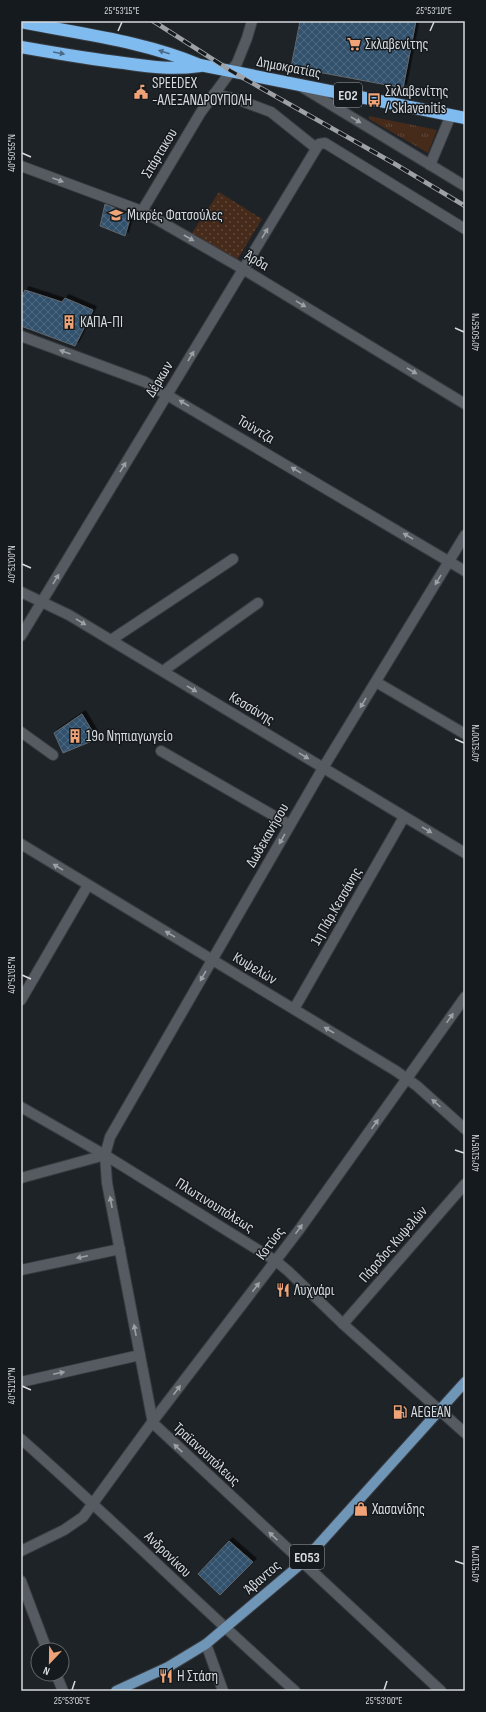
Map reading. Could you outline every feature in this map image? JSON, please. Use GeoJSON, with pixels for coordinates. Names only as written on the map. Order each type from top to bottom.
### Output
{"type":"FeatureCollection","features":[{"type":"Feature","properties":{"kind":"highway","name":"Δημοκρατίας"},"geometry":{"type":"LineString","coordinates":[[21,22],[142,46],[169,54],[200,66],[465,118]]}},
{"type":"Feature","properties":{"kind":"highway","name":"Δημοκρατίας"},"geometry":{"type":"LineString","coordinates":[[21,46],[97,60],[164,68],[180,69],[200,66]]}},
{"type":"Feature","properties":{"kind":"main road","name":"Άβαντος"},"geometry":{"type":"LineString","coordinates":[[116,1691],[168,1667],[206,1644],[302,1563],[465,1382]]}},
{"type":"Feature","properties":{"kind":"street","name":"Σπάρτακου"},"geometry":{"type":"LineString","coordinates":[[142,211],[201,112],[231,72],[242,51],[252,21]]}},
{"type":"Feature","properties":{"kind":"street"},"geometry":{"type":"LineString","coordinates":[[298,85],[465,186]]}},
{"type":"Feature","properties":{"kind":"street"},"geometry":{"type":"LineString","coordinates":[[214,94],[244,101],[271,112],[320,146],[465,229]]}},
{"type":"Feature","properties":{"kind":"street"},"geometry":{"type":"LineString","coordinates":[[430,165],[451,115]]}},
{"type":"Feature","properties":{"kind":"street","name":"Δέρκων"},"geometry":{"type":"LineString","coordinates":[[21,636],[243,269],[320,146]]}},
{"type":"Feature","properties":{"kind":"street","name":"Άρδα"},"geometry":{"type":"LineString","coordinates":[[21,166],[142,211],[243,269],[465,404]]}},
{"type":"Feature","properties":{"kind":"street","name":"Τούντζα"},"geometry":{"type":"LineString","coordinates":[[21,336],[137,378],[168,394],[465,571]]}},
{"type":"Feature","properties":{"kind":"street","name":"Δωδεκανήσου"},"geometry":{"type":"LineString","coordinates":[[105,1155],[110,1137],[323,768],[465,535]]}},
{"type":"Feature","properties":{"kind":"street"},"geometry":{"type":"LineString","coordinates":[[111,640],[233,559]]}},
{"type":"Feature","properties":{"kind":"street","name":"Κεσσάνης"},"geometry":{"type":"LineString","coordinates":[[21,592],[42,601],[111,640],[465,853]]}},
{"type":"Feature","properties":{"kind":"street"},"geometry":{"type":"LineString","coordinates":[[163,671],[258,603]]}},
{"type":"Feature","properties":{"kind":"street"},"geometry":{"type":"LineString","coordinates":[[376,682],[465,734]]}},
{"type":"Feature","properties":{"kind":"street"},"geometry":{"type":"LineString","coordinates":[[21,732],[53,755]]}},
{"type":"Feature","properties":{"kind":"street"},"geometry":{"type":"LineString","coordinates":[[161,751],[290,825]]}},
{"type":"Feature","properties":{"kind":"street","name":"1η Πάρ.Κεσσάνης"},"geometry":{"type":"LineString","coordinates":[[294,1009],[404,817]]}},
{"type":"Feature","properties":{"kind":"street","name":"Κυψελών"},"geometry":{"type":"LineString","coordinates":[[21,844],[407,1079],[465,1129]]}},
{"type":"Feature","properties":{"kind":"street"},"geometry":{"type":"LineString","coordinates":[[21,1000],[88,884]]}},
{"type":"Feature","properties":{"kind":"street","name":"Κοτύος"},"geometry":{"type":"LineString","coordinates":[[21,1550],[64,1530],[83,1517],[153,1421],[276,1261],[465,997]]}},
{"type":"Feature","properties":{"kind":"street","name":"Πλωτινουπόλεως"},"geometry":{"type":"LineString","coordinates":[[21,1106],[105,1155],[276,1261],[343,1324],[465,1433]]}},
{"type":"Feature","properties":{"kind":"street"},"geometry":{"type":"LineString","coordinates":[[21,1178],[105,1155]]}},
{"type":"Feature","properties":{"kind":"street","name":"Τραϊανουπόλεως"},"geometry":{"type":"LineString","coordinates":[[105,1155],[107,1183],[153,1421],[160,1431],[441,1691]]}},
{"type":"Feature","properties":{"kind":"street","name":"Πάροδος Κυψελών"},"geometry":{"type":"LineString","coordinates":[[343,1324],[465,1184]]}},
{"type":"Feature","properties":{"kind":"street"},"geometry":{"type":"LineString","coordinates":[[21,1270],[120,1249]]}},
{"type":"Feature","properties":{"kind":"street"},"geometry":{"type":"LineString","coordinates":[[21,1382],[140,1356]]}},
{"type":"Feature","properties":{"kind":"street","name":"Ανδρονίκου"},"geometry":{"type":"LineString","coordinates":[[21,1439],[94,1503],[225,1629],[295,1691]]}},
{"type":"Feature","properties":{"kind":"street"},"geometry":{"type":"LineString","coordinates":[[21,1581],[44,1642]]}},
{"type":"Feature","properties":{"kind":"street"},"geometry":{"type":"LineString","coordinates":[[206,1644],[222,1691]]}},
{"type":"Feature","properties":{"kind":"green space"},"geometry":{"type":"Polygon","coordinates":[[[369,116],[437,130],[428,153],[369,119],[369,116]]]}},
{"type":"Feature","properties":{"kind":"green space"},"geometry":{"type":"Polygon","coordinates":[[[219,192],[262,219],[237,260],[192,233],[219,192]]]}},
{"type":"Feature","properties":{"kind":"building","name":"Σκλαβενίτης"},"geometry":{"type":"Polygon","coordinates":[[[300,21],[416,21],[403,88],[291,67],[300,21]]]}},
{"type":"Feature","properties":{"kind":"building"},"geometry":{"type":"Polygon","coordinates":[[[105,204],[131,215],[125,236],[100,226],[105,204]]]}},
{"type":"Feature","properties":{"kind":"building"},"geometry":{"type":"Polygon","coordinates":[[[25,290],[62,302],[65,298],[93,310],[75,346],[21,326],[21,298],[25,290]]]}},
{"type":"Feature","properties":{"kind":"building","name":"19ο Νηπιαγωγείο"},"geometry":{"type":"Polygon","coordinates":[[[82,714],[97,739],[63,753],[54,733],[82,714]]]}},
{"type":"Feature","properties":{"kind":"building"},"geometry":{"type":"Polygon","coordinates":[[[229,1541],[253,1562],[220,1595],[198,1574],[229,1541]]]}},
{"type":"Feature","properties":{"kind":"railway"},"geometry":{"type":"LineString","coordinates":[[153,21],[231,71],[395,164],[465,206]]}},
{"type":"Feature","properties":{"kind":"place","name":"Σκλαβενίτης"},"geometry":{"type":"Point","coordinates":[354,44]}},
{"type":"Feature","properties":{"kind":"place","name":"SPEEDEX -ΑΛΕΞΑΝΔΡΟΥΠΟΛΗ"},"geometry":{"type":"Point","coordinates":[141,92]}},
{"type":"Feature","properties":{"kind":"place","name":"Σκλαβενίτης / Sklavenitis"},"geometry":{"type":"Point","coordinates":[374,100]}},
{"type":"Feature","properties":{"kind":"place","name":"Μικρές Φατσούλες"},"geometry":{"type":"Point","coordinates":[116,215]}},
{"type":"Feature","properties":{"kind":"place","name":"ΚΑΠΑ-ΠΙ"},"geometry":{"type":"Point","coordinates":[69,322]}},
{"type":"Feature","properties":{"kind":"place","name":"19ο Νηπιαγωγείο"},"geometry":{"type":"Point","coordinates":[75,736]}},
{"type":"Feature","properties":{"kind":"place","name":"Λυχνάρι"},"geometry":{"type":"Point","coordinates":[283,1290]}},
{"type":"Feature","properties":{"kind":"place","name":"AEGEAN"},"geometry":{"type":"Point","coordinates":[400,1412]}},
{"type":"Feature","properties":{"kind":"place","name":"Χασανίδης"},"geometry":{"type":"Point","coordinates":[361,1509]}},
{"type":"Feature","properties":{"kind":"place","name":"Η Στάση"},"geometry":{"type":"Point","coordinates":[166,1676]}}]}
